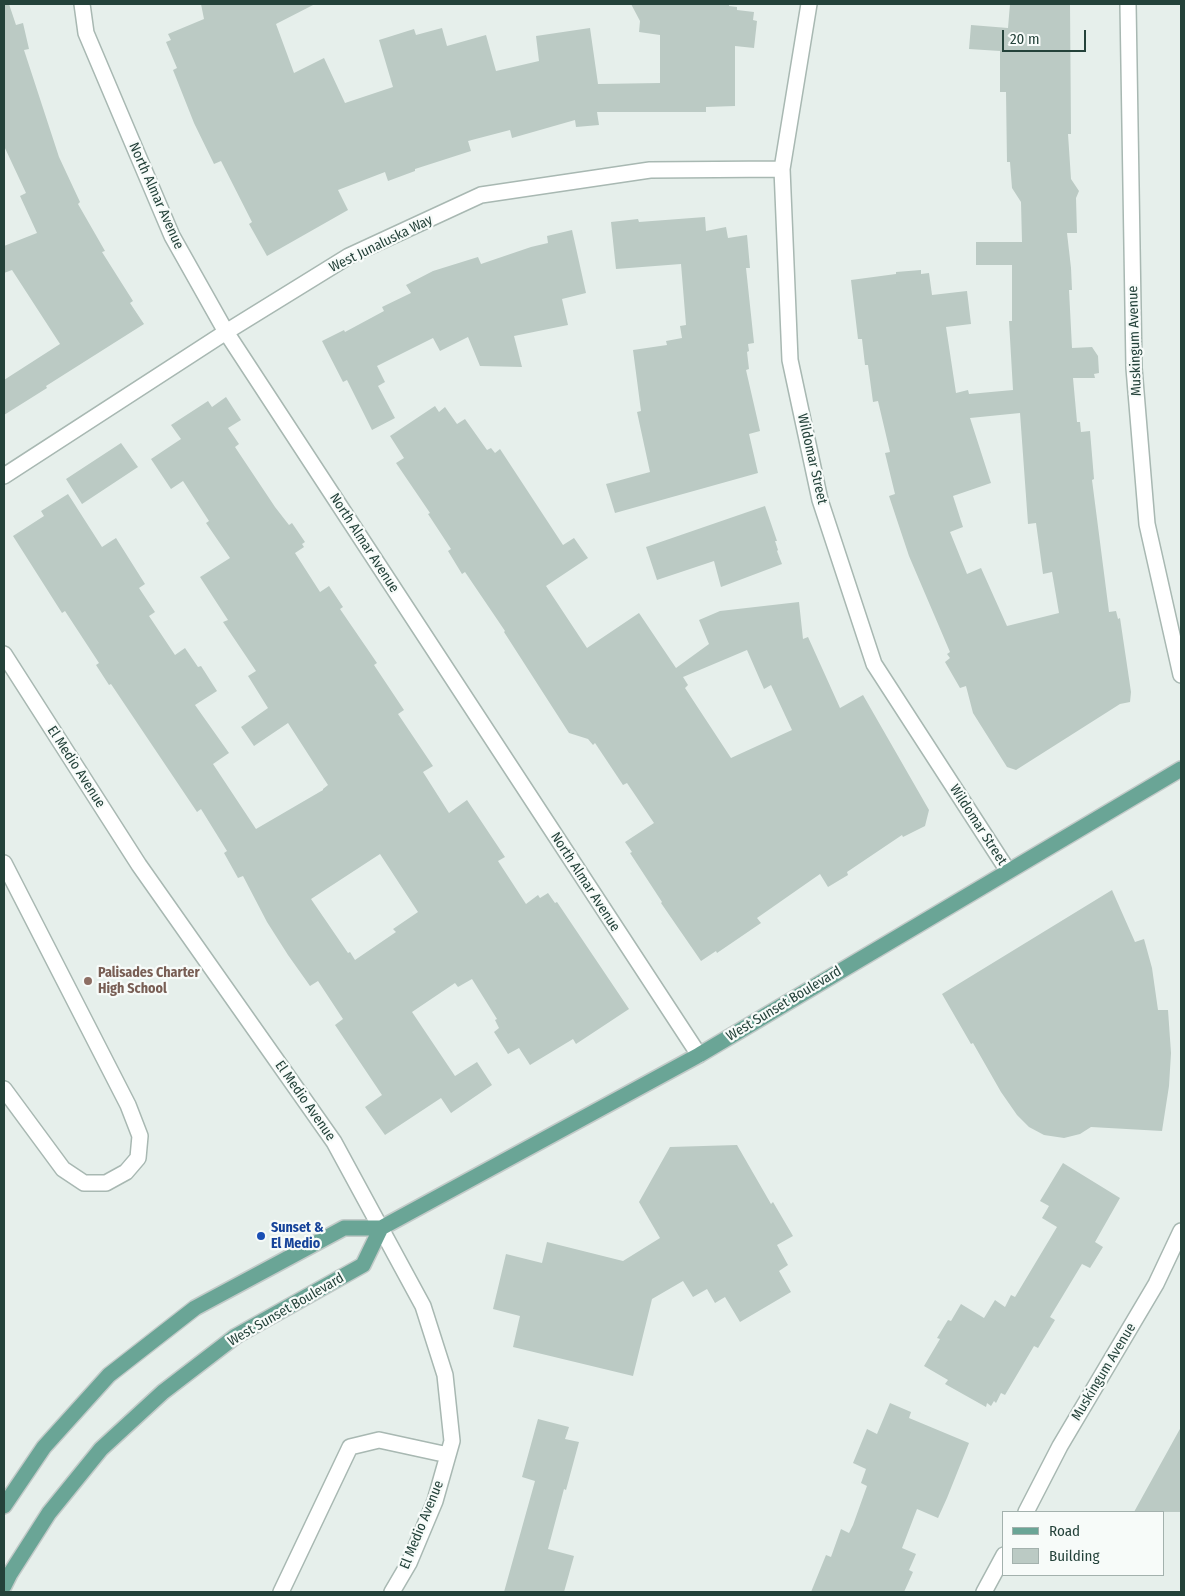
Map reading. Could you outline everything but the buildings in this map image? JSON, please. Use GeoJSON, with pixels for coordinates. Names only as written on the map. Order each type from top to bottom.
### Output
{"type":"FeatureCollection","features":[{"type":"Feature","properties":{"kind":"main road","name":"West Sunset Boulevard"},"geometry":{"type":"LineString","coordinates":[[4,1506],[44,1447],[109,1375],[195,1308],[344,1228],[381,1228],[699,1055],[1181,769]]}},
{"type":"Feature","properties":{"kind":"main road","name":"West Sunset Boulevard"},"geometry":{"type":"LineString","coordinates":[[4,1586],[49,1513],[101,1449],[163,1392],[236,1336],[363,1265],[381,1228]]}},
{"type":"Feature","properties":{"kind":"street","name":"North Almar Avenue"},"geometry":{"type":"LineString","coordinates":[[82,4],[86,33],[172,236],[226,332],[699,1055]]}},
{"type":"Feature","properties":{"kind":"street","name":"Wildomar Street"},"geometry":{"type":"LineString","coordinates":[[808,4],[782,169],[790,360],[820,500],[874,664],[1008,871]]}},
{"type":"Feature","properties":{"kind":"street","name":"Muskingum Avenue"},"geometry":{"type":"LineString","coordinates":[[1128,4],[1136,388],[1147,524],[1181,675]]}},
{"type":"Feature","properties":{"kind":"street","name":"West Junaluska Way"},"geometry":{"type":"LineString","coordinates":[[4,476],[226,332],[349,256],[482,195],[650,170],[782,169]]}},
{"type":"Feature","properties":{"kind":"street","name":"El Medio Avenue"},"geometry":{"type":"LineString","coordinates":[[4,654],[138,865],[334,1142],[423,1306],[444,1375],[452,1442],[435,1501],[409,1563],[392,1592]]}},
{"type":"Feature","properties":{"kind":"street"},"geometry":{"type":"LineString","coordinates":[[4,863],[128,1105],[140,1136],[138,1158],[126,1172],[106,1183],[84,1184],[63,1169],[4,1089]]}},
{"type":"Feature","properties":{"kind":"street","name":"Muskingum Avenue"},"geometry":{"type":"LineString","coordinates":[[1027,1511],[1060,1446],[1156,1284],[1181,1231]]}},
{"type":"Feature","properties":{"kind":"street"},"geometry":{"type":"LineString","coordinates":[[281,1592],[350,1447],[379,1440],[448,1455]]}},
{"type":"Feature","properties":{"kind":"street"},"geometry":{"type":"LineString","coordinates":[[984,1592],[1002,1559]]}},
{"type":"Feature","properties":{"kind":"place","name":"Palisades Charter High School"},"geometry":{"type":"Point","coordinates":[88,981]}},
{"type":"Feature","properties":{"kind":"place","name":"Sunset & El Medio"},"geometry":{"type":"Point","coordinates":[261,1236]}}]}
